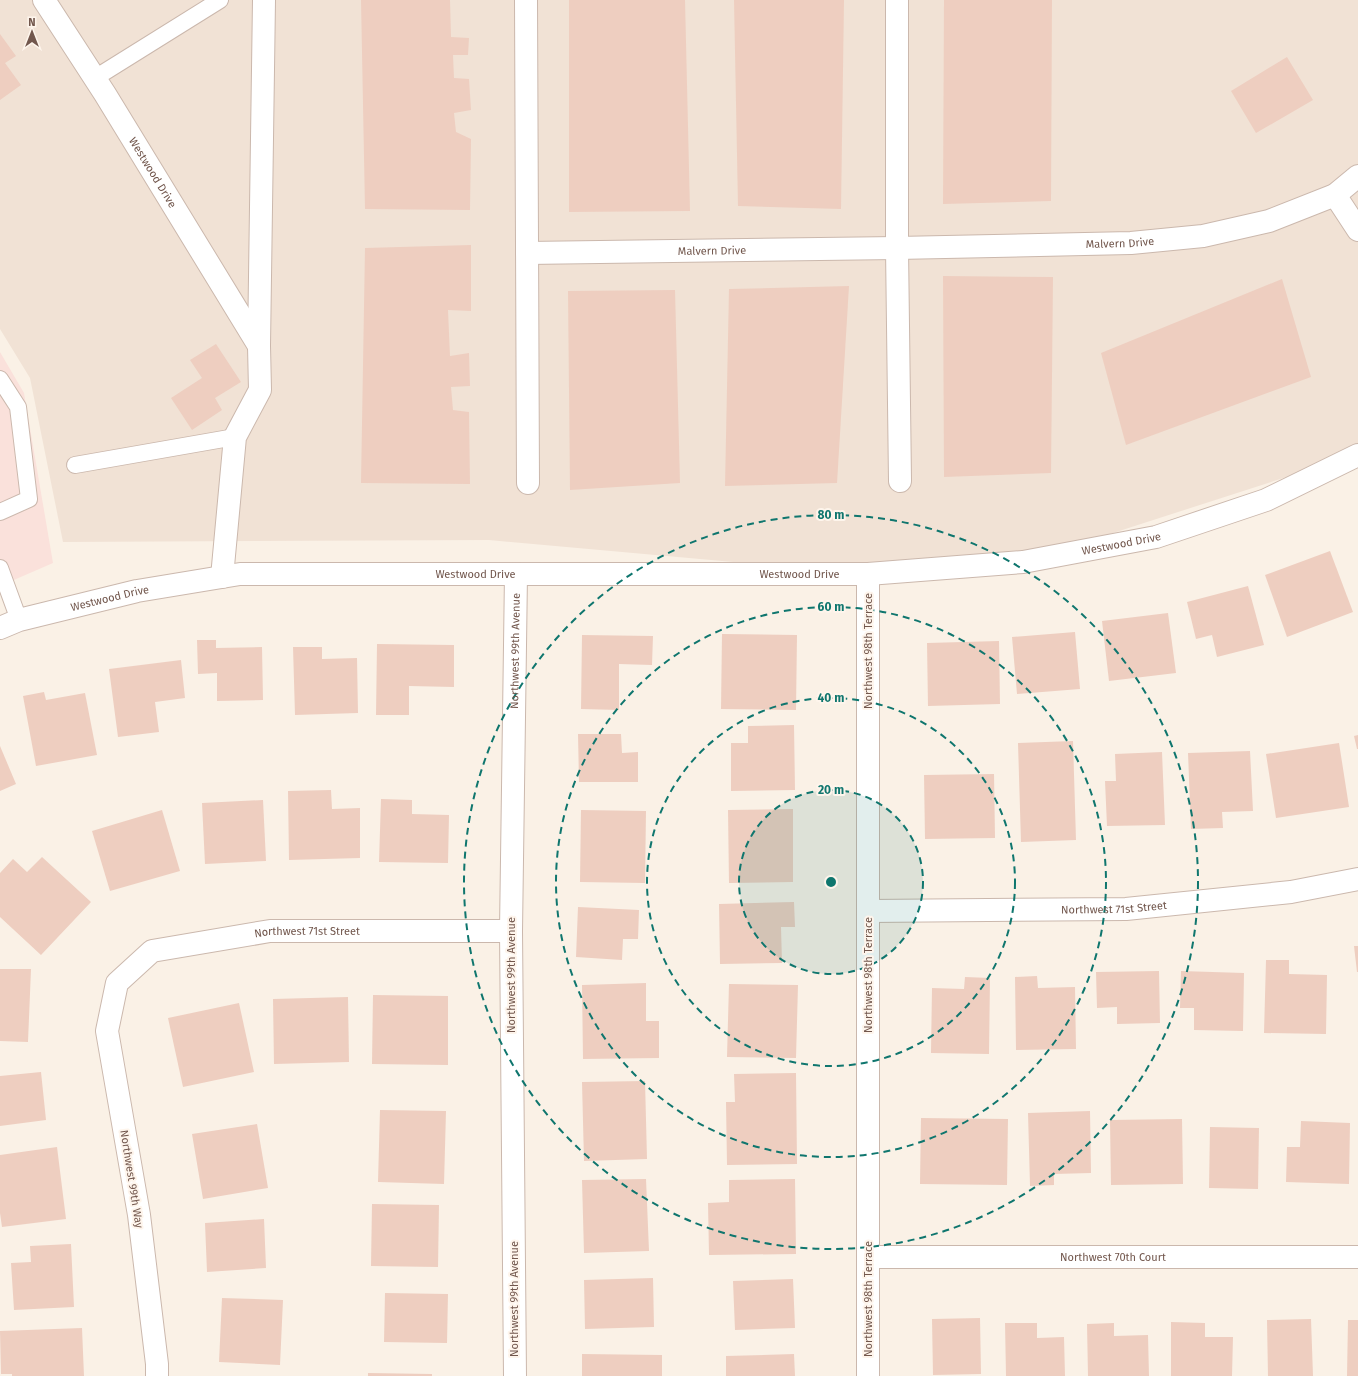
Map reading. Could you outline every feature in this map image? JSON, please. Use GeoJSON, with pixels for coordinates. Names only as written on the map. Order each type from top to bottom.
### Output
{"type":"FeatureCollection","features":[{"type":"Feature","properties":{"kind":"street","name":"Westwood Drive"},"geometry":{"type":"LineString","coordinates":[[44,0],[95,78],[259,346]]}},
{"type":"Feature","properties":{"kind":"street"},"geometry":{"type":"LineString","coordinates":[[222,577],[235,437],[260,390],[259,346],[264,0]]}},
{"type":"Feature","properties":{"kind":"street"},"geometry":{"type":"LineString","coordinates":[[526,0],[528,483]]}},
{"type":"Feature","properties":{"kind":"street"},"geometry":{"type":"LineString","coordinates":[[897,0],[897,248],[900,481]]}},
{"type":"Feature","properties":{"kind":"street","name":"Malvern Drive"},"geometry":{"type":"LineString","coordinates":[[527,253],[1131,243],[1203,236],[1269,222],[1335,194],[1358,176]]}},
{"type":"Feature","properties":{"kind":"street"},"geometry":{"type":"LineString","coordinates":[[1335,194],[1358,230]]}},
{"type":"Feature","properties":{"kind":"street","name":"Westwood Drive"},"geometry":{"type":"LineString","coordinates":[[9,624],[137,591],[240,574],[868,574],[1023,562],[1156,537],[1266,500],[1358,455]]}},
{"type":"Feature","properties":{"kind":"street","name":"Northwest 99th Avenue"},"geometry":{"type":"LineString","coordinates":[[515,1376],[511,931],[516,574]]}},
{"type":"Feature","properties":{"kind":"street","name":"Northwest 98th Terrace"},"geometry":{"type":"LineString","coordinates":[[868,574],[868,1376]]}},
{"type":"Feature","properties":{"kind":"street","name":"Northwest 71st Street"},"geometry":{"type":"LineString","coordinates":[[868,912],[1126,909],[1291,892],[1358,879]]}},
{"type":"Feature","properties":{"kind":"street","name":"Northwest 71st Street"},"geometry":{"type":"LineString","coordinates":[[117,983],[152,951],[270,931],[511,931]]}},
{"type":"Feature","properties":{"kind":"street","name":"Northwest 99th Way"},"geometry":{"type":"LineString","coordinates":[[117,983],[107,1032],[139,1215],[157,1364],[157,1376]]}},
{"type":"Feature","properties":{"kind":"street","name":"Northwest 70th Court"},"geometry":{"type":"LineString","coordinates":[[868,1257],[1358,1257]]}},
{"type":"Feature","properties":{"kind":"lane"},"geometry":{"type":"LineString","coordinates":[[95,78],[220,0]]}},
{"type":"Feature","properties":{"kind":"lane"},"geometry":{"type":"LineString","coordinates":[[0,379],[18,407],[29,499],[0,512]]}},
{"type":"Feature","properties":{"kind":"lane"},"geometry":{"type":"LineString","coordinates":[[75,465],[235,437]]}},
{"type":"Feature","properties":{"kind":"lane"},"geometry":{"type":"LineString","coordinates":[[0,568],[9,624]]}},
{"type":"Feature","properties":{"kind":"shaded area"},"geometry":{"type":"Polygon","coordinates":[[[0,0],[1358,0],[1358,454],[1023,562],[868,574],[489,540],[63,542],[30,378],[0,329],[0,0]]]}},
{"type":"Feature","properties":{"kind":"shaded area"},"geometry":{"type":"Polygon","coordinates":[[[0,352],[24,393],[53,563],[0,586],[0,352]]]}},
{"type":"Feature","properties":{"kind":"building"},"geometry":{"type":"Polygon","coordinates":[[[361,0],[450,0],[451,37],[469,38],[468,55],[453,55],[454,78],[469,79],[471,110],[454,113],[456,132],[471,139],[470,210],[365,209],[361,0]]]}},
{"type":"Feature","properties":{"kind":"building"},"geometry":{"type":"Polygon","coordinates":[[[569,0],[685,0],[690,211],[569,212],[569,0]]]}},
{"type":"Feature","properties":{"kind":"building"},"geometry":{"type":"Polygon","coordinates":[[[734,0],[844,0],[841,209],[738,206],[734,0]]]}},
{"type":"Feature","properties":{"kind":"building"},"geometry":{"type":"Polygon","coordinates":[[[944,0],[1052,0],[1051,201],[943,204],[944,0]]]}},
{"type":"Feature","properties":{"kind":"building"},"geometry":{"type":"Polygon","coordinates":[[[0,34],[16,56],[5,63],[21,85],[0,100],[0,34]]]}},
{"type":"Feature","properties":{"kind":"building"},"geometry":{"type":"Polygon","coordinates":[[[1287,57],[1313,100],[1256,133],[1231,91],[1287,57]]]}},
{"type":"Feature","properties":{"kind":"building"},"geometry":{"type":"Polygon","coordinates":[[[471,245],[471,311],[448,310],[450,356],[469,353],[470,386],[451,387],[453,410],[469,412],[470,484],[361,483],[365,248],[471,245]]]}},
{"type":"Feature","properties":{"kind":"building"},"geometry":{"type":"Polygon","coordinates":[[[943,276],[1053,277],[1051,473],[944,477],[943,276]]]}},
{"type":"Feature","properties":{"kind":"building"},"geometry":{"type":"Polygon","coordinates":[[[1282,279],[1311,377],[1126,445],[1101,353],[1282,279]]]}},
{"type":"Feature","properties":{"kind":"building"},"geometry":{"type":"Polygon","coordinates":[[[849,286],[837,483],[725,486],[729,289],[849,286]]]}},
{"type":"Feature","properties":{"kind":"building"},"geometry":{"type":"Polygon","coordinates":[[[675,290],[680,483],[570,490],[568,291],[675,290]]]}},
{"type":"Feature","properties":{"kind":"building"},"geometry":{"type":"Polygon","coordinates":[[[216,344],[241,382],[215,398],[222,410],[192,430],[171,398],[202,378],[190,360],[216,344]]]}},
{"type":"Feature","properties":{"kind":"building"},"geometry":{"type":"Polygon","coordinates":[[[1330,551],[1353,612],[1287,637],[1265,575],[1330,551]]]}},
{"type":"Feature","properties":{"kind":"building"},"geometry":{"type":"Polygon","coordinates":[[[1248,586],[1264,645],[1217,657],[1212,635],[1196,639],[1187,602],[1248,586]]]}},
{"type":"Feature","properties":{"kind":"building"},"geometry":{"type":"Polygon","coordinates":[[[1168,613],[1176,673],[1109,681],[1102,621],[1168,613]]]}},
{"type":"Feature","properties":{"kind":"building"},"geometry":{"type":"Polygon","coordinates":[[[1075,632],[1080,689],[1017,694],[1012,637],[1075,632]]]}},
{"type":"Feature","properties":{"kind":"building"},"geometry":{"type":"Polygon","coordinates":[[[722,634],[797,635],[796,710],[721,709],[722,634]]]}},
{"type":"Feature","properties":{"kind":"building"},"geometry":{"type":"Polygon","coordinates":[[[582,635],[653,636],[652,665],[619,664],[619,710],[581,709],[582,635]]]}},
{"type":"Feature","properties":{"kind":"building"},"geometry":{"type":"Polygon","coordinates":[[[197,640],[216,640],[216,648],[262,647],[263,700],[217,701],[217,673],[198,674],[197,640]]]}},
{"type":"Feature","properties":{"kind":"building"},"geometry":{"type":"Polygon","coordinates":[[[999,641],[1000,704],[928,706],[927,643],[999,641]]]}},
{"type":"Feature","properties":{"kind":"building"},"geometry":{"type":"Polygon","coordinates":[[[377,644],[454,645],[454,687],[409,686],[409,715],[376,715],[377,644]]]}},
{"type":"Feature","properties":{"kind":"building"},"geometry":{"type":"Polygon","coordinates":[[[293,647],[322,647],[322,659],[357,658],[358,713],[295,715],[293,647]]]}},
{"type":"Feature","properties":{"kind":"building"},"geometry":{"type":"Polygon","coordinates":[[[181,660],[185,698],[155,702],[159,732],[118,737],[109,669],[181,660]]]}},
{"type":"Feature","properties":{"kind":"building"},"geometry":{"type":"Polygon","coordinates":[[[44,692],[46,700],[85,693],[97,755],[36,766],[23,696],[44,692]]]}},
{"type":"Feature","properties":{"kind":"building"},"geometry":{"type":"Polygon","coordinates":[[[794,725],[795,790],[731,791],[731,743],[748,743],[748,726],[794,725]]]}},
{"type":"Feature","properties":{"kind":"building"},"geometry":{"type":"Polygon","coordinates":[[[578,734],[621,734],[622,753],[638,752],[638,782],[579,782],[578,734]]]}},
{"type":"Feature","properties":{"kind":"building"},"geometry":{"type":"Polygon","coordinates":[[[1358,735],[1358,749],[1357,749],[1354,736],[1358,735]]]}},
{"type":"Feature","properties":{"kind":"building"},"geometry":{"type":"Polygon","coordinates":[[[1073,741],[1076,840],[1021,842],[1018,743],[1073,741]]]}},
{"type":"Feature","properties":{"kind":"building"},"geometry":{"type":"Polygon","coordinates":[[[1339,743],[1349,807],[1276,818],[1266,754],[1339,743]]]}},
{"type":"Feature","properties":{"kind":"building"},"geometry":{"type":"Polygon","coordinates":[[[0,746],[16,784],[0,791],[0,746]]]}},
{"type":"Feature","properties":{"kind":"building"},"geometry":{"type":"Polygon","coordinates":[[[1250,751],[1253,811],[1222,812],[1223,828],[1191,829],[1188,753],[1250,751]]]}},
{"type":"Feature","properties":{"kind":"building"},"geometry":{"type":"Polygon","coordinates":[[[1162,752],[1165,825],[1107,826],[1105,781],[1116,781],[1115,754],[1162,752]]]}},
{"type":"Feature","properties":{"kind":"building"},"geometry":{"type":"Polygon","coordinates":[[[994,774],[995,838],[925,839],[924,775],[994,774]]]}},
{"type":"Feature","properties":{"kind":"building"},"geometry":{"type":"Polygon","coordinates":[[[331,790],[332,809],[360,808],[360,858],[289,860],[288,791],[331,790]]]}},
{"type":"Feature","properties":{"kind":"building"},"geometry":{"type":"Polygon","coordinates":[[[381,799],[412,800],[412,814],[449,815],[448,863],[379,862],[381,799]]]}},
{"type":"Feature","properties":{"kind":"building"},"geometry":{"type":"Polygon","coordinates":[[[263,800],[266,861],[205,864],[202,803],[263,800]]]}},
{"type":"Feature","properties":{"kind":"building"},"geometry":{"type":"Polygon","coordinates":[[[793,809],[793,882],[729,883],[728,810],[793,809]]]}},
{"type":"Feature","properties":{"kind":"building"},"geometry":{"type":"Polygon","coordinates":[[[162,810],[180,871],[110,891],[92,831],[162,810]]]}},
{"type":"Feature","properties":{"kind":"building"},"geometry":{"type":"Polygon","coordinates":[[[581,810],[646,811],[645,883],[580,882],[581,810]]]}},
{"type":"Feature","properties":{"kind":"building"},"geometry":{"type":"Polygon","coordinates":[[[42,857],[91,902],[41,955],[0,917],[0,873],[13,859],[27,872],[42,857]]]}},
{"type":"Feature","properties":{"kind":"building"},"geometry":{"type":"Polygon","coordinates":[[[794,902],[795,927],[781,927],[782,963],[720,964],[719,904],[794,902]]]}},
{"type":"Feature","properties":{"kind":"building"},"geometry":{"type":"Polygon","coordinates":[[[578,907],[639,910],[638,939],[623,939],[622,960],[576,957],[578,907]]]}},
{"type":"Feature","properties":{"kind":"building"},"geometry":{"type":"Polygon","coordinates":[[[1354,946],[1358,946],[1358,972],[1357,972],[1354,946]]]}},
{"type":"Feature","properties":{"kind":"building"},"geometry":{"type":"Polygon","coordinates":[[[1266,960],[1289,960],[1289,974],[1327,975],[1326,1034],[1264,1033],[1266,960]]]}},
{"type":"Feature","properties":{"kind":"building"},"geometry":{"type":"Polygon","coordinates":[[[0,969],[31,969],[28,1042],[0,1041],[0,969]]]}},
{"type":"Feature","properties":{"kind":"building"},"geometry":{"type":"Polygon","coordinates":[[[1159,971],[1160,1023],[1117,1024],[1117,1007],[1097,1008],[1096,972],[1159,971]]]}},
{"type":"Feature","properties":{"kind":"building"},"geometry":{"type":"Polygon","coordinates":[[[1181,971],[1244,973],[1243,1031],[1194,1030],[1194,1008],[1180,1008],[1181,971]]]}},
{"type":"Feature","properties":{"kind":"building"},"geometry":{"type":"Polygon","coordinates":[[[1037,976],[1038,988],[1075,987],[1076,1049],[1016,1050],[1015,977],[1037,976]]]}},
{"type":"Feature","properties":{"kind":"building"},"geometry":{"type":"Polygon","coordinates":[[[965,977],[990,978],[989,1054],[931,1053],[932,988],[964,989],[965,977]]]}},
{"type":"Feature","properties":{"kind":"building"},"geometry":{"type":"Polygon","coordinates":[[[646,983],[646,1021],[659,1021],[659,1058],[583,1059],[582,985],[646,983]]]}},
{"type":"Feature","properties":{"kind":"building"},"geometry":{"type":"Polygon","coordinates":[[[729,984],[798,985],[796,1058],[727,1057],[729,984]]]}},
{"type":"Feature","properties":{"kind":"building"},"geometry":{"type":"Polygon","coordinates":[[[373,995],[448,996],[448,1065],[372,1064],[373,995]]]}},
{"type":"Feature","properties":{"kind":"building"},"geometry":{"type":"Polygon","coordinates":[[[348,997],[349,1062],[274,1064],[273,999],[348,997]]]}},
{"type":"Feature","properties":{"kind":"building"},"geometry":{"type":"Polygon","coordinates":[[[239,1003],[254,1072],[183,1087],[168,1018],[239,1003]]]}},
{"type":"Feature","properties":{"kind":"building"},"geometry":{"type":"Polygon","coordinates":[[[41,1072],[46,1120],[0,1126],[0,1076],[41,1072]]]}},
{"type":"Feature","properties":{"kind":"building"},"geometry":{"type":"Polygon","coordinates":[[[796,1073],[797,1164],[727,1165],[726,1102],[735,1102],[734,1074],[796,1073]]]}},
{"type":"Feature","properties":{"kind":"building"},"geometry":{"type":"Polygon","coordinates":[[[645,1081],[647,1159],[584,1161],[582,1082],[645,1081]]]}},
{"type":"Feature","properties":{"kind":"building"},"geometry":{"type":"Polygon","coordinates":[[[380,1110],[446,1111],[444,1184],[378,1182],[380,1110]]]}},
{"type":"Feature","properties":{"kind":"building"},"geometry":{"type":"Polygon","coordinates":[[[1090,1111],[1091,1173],[1054,1174],[1054,1185],[1030,1186],[1028,1113],[1090,1111]]]}},
{"type":"Feature","properties":{"kind":"building"},"geometry":{"type":"Polygon","coordinates":[[[921,1118],[1008,1119],[1007,1185],[920,1184],[921,1118]]]}},
{"type":"Feature","properties":{"kind":"building"},"geometry":{"type":"Polygon","coordinates":[[[1182,1119],[1183,1184],[1111,1185],[1110,1120],[1182,1119]]]}},
{"type":"Feature","properties":{"kind":"building"},"geometry":{"type":"Polygon","coordinates":[[[1301,1121],[1350,1123],[1349,1184],[1286,1182],[1287,1147],[1300,1147],[1301,1121]]]}},
{"type":"Feature","properties":{"kind":"building"},"geometry":{"type":"Polygon","coordinates":[[[257,1124],[268,1188],[203,1199],[192,1134],[257,1124]]]}},
{"type":"Feature","properties":{"kind":"building"},"geometry":{"type":"Polygon","coordinates":[[[1210,1127],[1259,1128],[1258,1189],[1209,1188],[1210,1127]]]}},
{"type":"Feature","properties":{"kind":"building"},"geometry":{"type":"Polygon","coordinates":[[[57,1147],[66,1219],[2,1227],[0,1213],[0,1155],[57,1147]]]}},
{"type":"Feature","properties":{"kind":"building"},"geometry":{"type":"Polygon","coordinates":[[[646,1179],[649,1251],[584,1253],[582,1180],[646,1179]]]}},
{"type":"Feature","properties":{"kind":"building"},"geometry":{"type":"Polygon","coordinates":[[[795,1179],[796,1254],[709,1255],[708,1203],[729,1202],[729,1180],[795,1179]]]}},
{"type":"Feature","properties":{"kind":"building"},"geometry":{"type":"Polygon","coordinates":[[[372,1204],[439,1205],[438,1267],[371,1266],[372,1204]]]}},
{"type":"Feature","properties":{"kind":"building"},"geometry":{"type":"Polygon","coordinates":[[[264,1219],[266,1268],[207,1272],[205,1223],[264,1219]]]}},
{"type":"Feature","properties":{"kind":"building"},"geometry":{"type":"Polygon","coordinates":[[[71,1244],[74,1307],[14,1310],[11,1263],[31,1262],[30,1246],[71,1244]]]}},
{"type":"Feature","properties":{"kind":"building"},"geometry":{"type":"Polygon","coordinates":[[[653,1278],[654,1327],[585,1329],[584,1280],[653,1278]]]}},
{"type":"Feature","properties":{"kind":"building"},"geometry":{"type":"Polygon","coordinates":[[[793,1279],[795,1328],[735,1330],[733,1281],[793,1279]]]}},
{"type":"Feature","properties":{"kind":"building"},"geometry":{"type":"Polygon","coordinates":[[[385,1293],[448,1294],[447,1343],[384,1342],[385,1293]]]}},
{"type":"Feature","properties":{"kind":"building"},"geometry":{"type":"Polygon","coordinates":[[[222,1298],[283,1300],[280,1365],[219,1362],[222,1298]]]}},
{"type":"Feature","properties":{"kind":"building"},"geometry":{"type":"Polygon","coordinates":[[[980,1318],[981,1374],[933,1375],[932,1319],[980,1318]]]}},
{"type":"Feature","properties":{"kind":"building"},"geometry":{"type":"Polygon","coordinates":[[[1311,1319],[1313,1376],[1268,1376],[1267,1320],[1311,1319]]]}},
{"type":"Feature","properties":{"kind":"building"},"geometry":{"type":"Polygon","coordinates":[[[1348,1320],[1358,1320],[1358,1376],[1347,1376],[1348,1320]]]}},
{"type":"Feature","properties":{"kind":"building"},"geometry":{"type":"Polygon","coordinates":[[[1171,1322],[1205,1323],[1205,1337],[1233,1337],[1232,1376],[1171,1376],[1171,1322]]]}},
{"type":"Feature","properties":{"kind":"building"},"geometry":{"type":"Polygon","coordinates":[[[1005,1323],[1037,1323],[1037,1338],[1064,1337],[1065,1376],[1006,1376],[1005,1323]]]}},
{"type":"Feature","properties":{"kind":"building"},"geometry":{"type":"Polygon","coordinates":[[[1114,1323],[1114,1336],[1148,1335],[1149,1376],[1088,1376],[1087,1324],[1114,1323]]]}},
{"type":"Feature","properties":{"kind":"building"},"geometry":{"type":"Polygon","coordinates":[[[82,1328],[84,1376],[12,1376],[12,1374],[1,1374],[0,1331],[82,1328]]]}},
{"type":"Feature","properties":{"kind":"building"},"geometry":{"type":"Polygon","coordinates":[[[582,1354],[662,1355],[662,1376],[582,1376],[582,1354]]]}},
{"type":"Feature","properties":{"kind":"building"},"geometry":{"type":"Polygon","coordinates":[[[794,1354],[795,1376],[726,1376],[726,1356],[794,1354]]]}},
{"type":"Feature","properties":{"kind":"building"},"geometry":{"type":"Polygon","coordinates":[[[368,1373],[432,1374],[432,1376],[368,1376],[368,1373]]]}}]}
